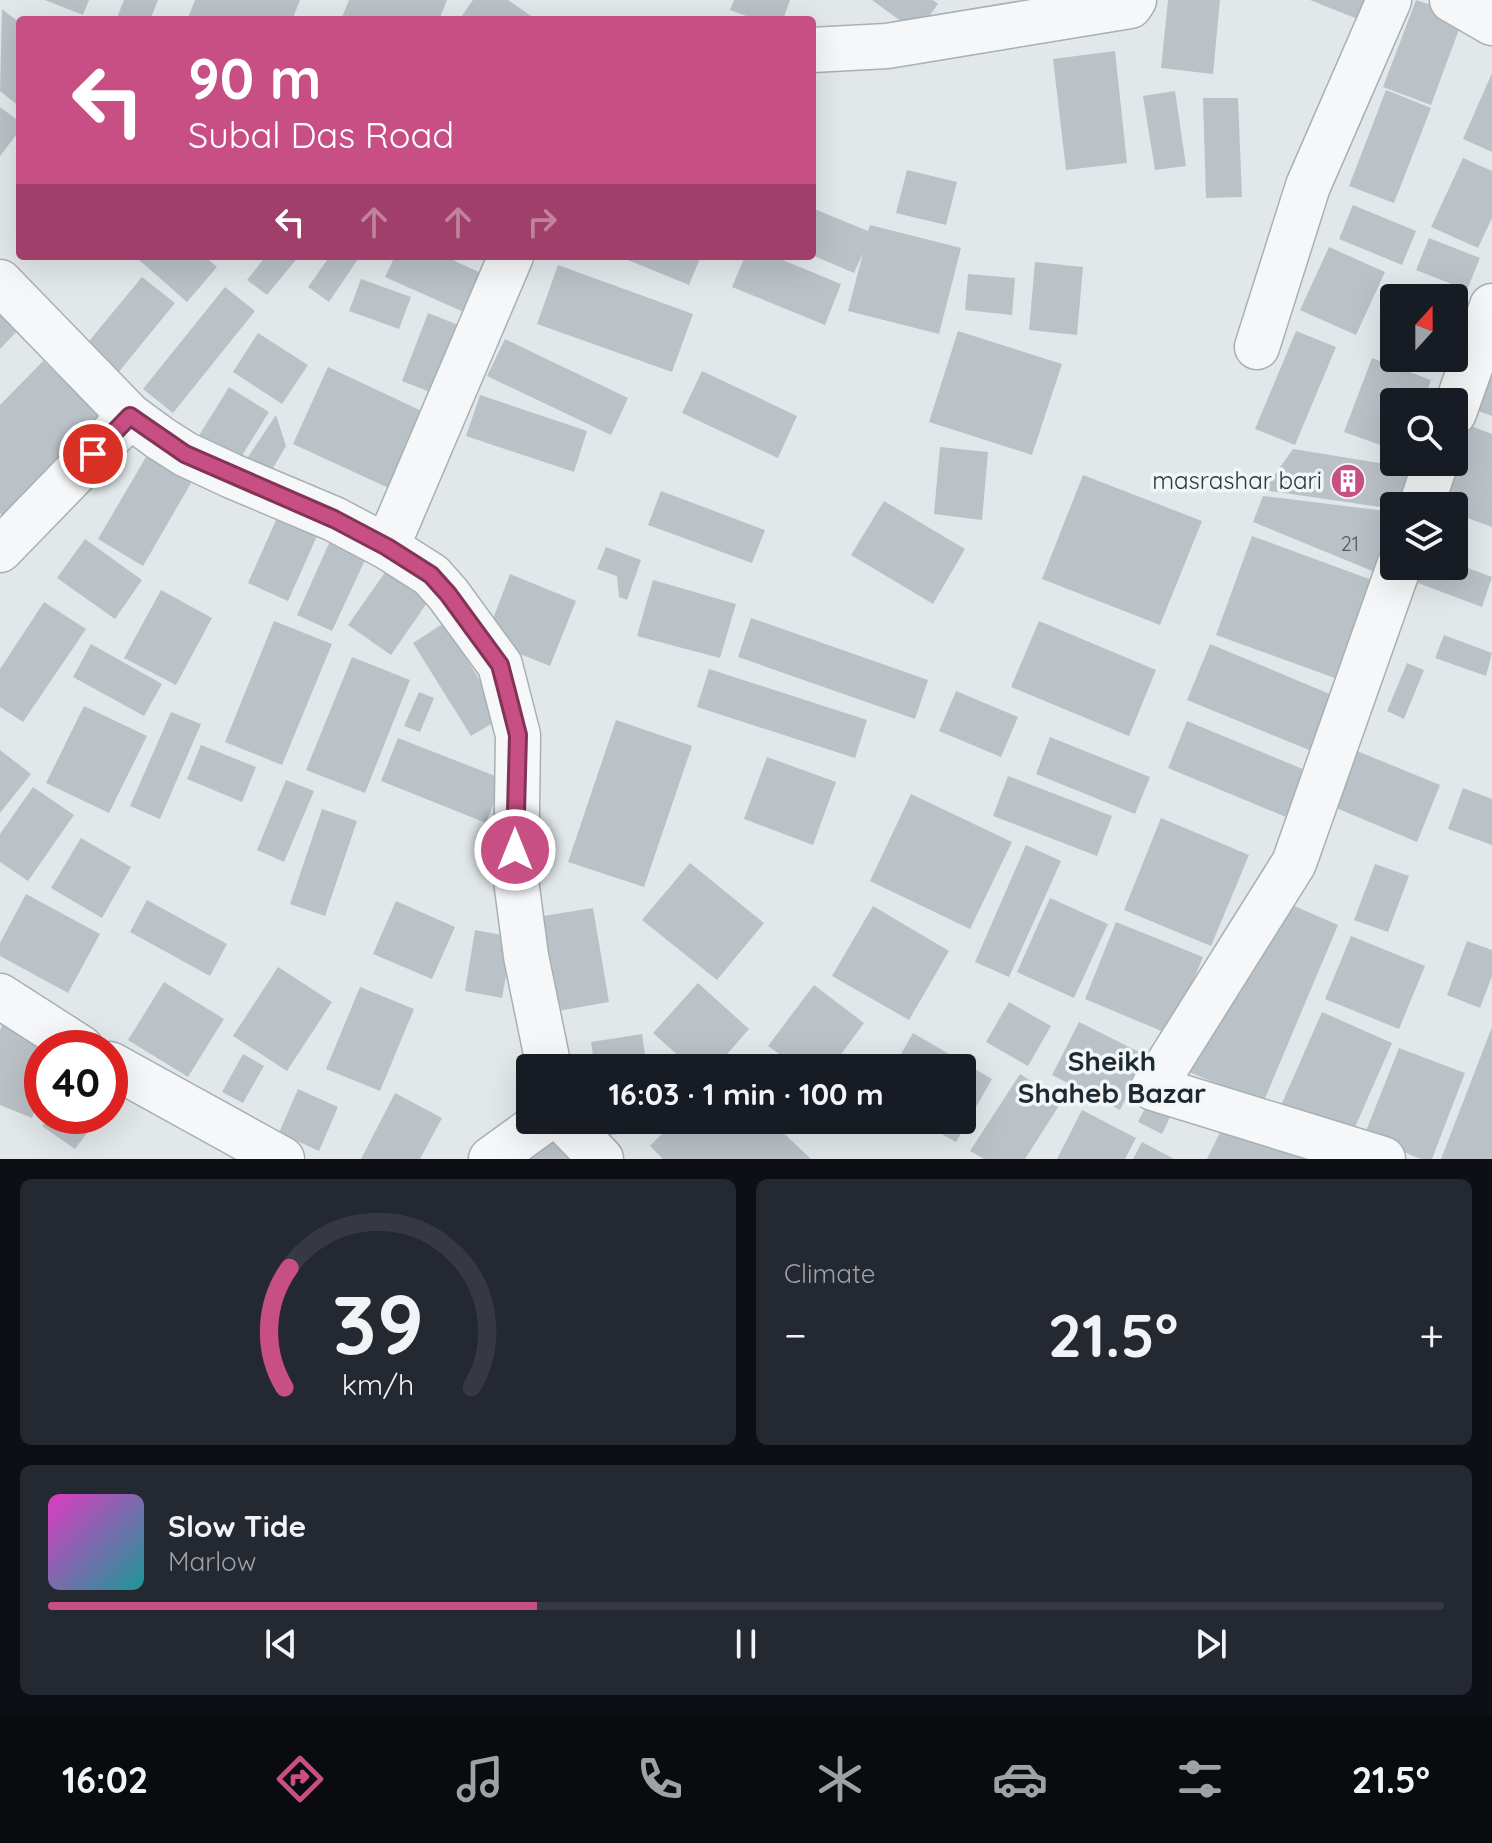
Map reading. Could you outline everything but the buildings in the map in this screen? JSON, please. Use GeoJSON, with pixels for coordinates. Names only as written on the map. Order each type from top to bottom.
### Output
{"type":"FeatureCollection","features":[{"type":"Feature","properties":{"kind":"street"},"geometry":{"type":"LineString","coordinates":[[816,50],[887,46],[1130,6],[1134,0]]}},
{"type":"Feature","properties":{"kind":"street"},"geometry":{"type":"LineString","coordinates":[[1257,347],[1308,186],[1389,0]]}},
{"type":"Feature","properties":{"kind":"street"},"geometry":{"type":"LineString","coordinates":[[1452,0],[1492,23]]}},
{"type":"Feature","properties":{"kind":"street"},"geometry":{"type":"LineString","coordinates":[[387,547],[509,260]]}},
{"type":"Feature","properties":{"kind":"street"},"geometry":{"type":"LineString","coordinates":[[0,282],[130,416],[185,454],[321,513],[387,547],[431,575],[500,665],[518,735],[515,819],[518,895],[526,956],[546,1054]]}},
{"type":"Feature","properties":{"kind":"street"},"geometry":{"type":"LineString","coordinates":[[1463,388],[1492,306]]}},
{"type":"Feature","properties":{"kind":"street"},"geometry":{"type":"LineString","coordinates":[[0,550],[130,416]]}},
{"type":"Feature","properties":{"kind":"street"},"geometry":{"type":"LineString","coordinates":[[1383,1159],[1153,1088],[1294,863],[1394,580]]}},
{"type":"Feature","properties":{"kind":"street"},"geometry":{"type":"LineString","coordinates":[[0,996],[53,1030]]}},
{"type":"Feature","properties":{"kind":"street"},"geometry":{"type":"LineString","coordinates":[[128,1074],[282,1159]]}},
{"type":"Feature","properties":{"kind":"street"},"geometry":{"type":"LineString","coordinates":[[491,1159],[526,1134]]}},
{"type":"Feature","properties":{"kind":"street"},"geometry":{"type":"LineString","coordinates":[[577,1134],[601,1159]]}},
{"type":"Feature","properties":{"kind":"place","name":"masrashar bari"},"geometry":{"type":"Point","coordinates":[1348,481]}},
{"type":"Feature","properties":{"kind":"district","name":"Sheikh Shaheb Bazar"},"geometry":{"type":"Point","coordinates":[1112,1077]}},
{"type":"Feature","properties":{"kind":"route"},"geometry":{"type":"LineString","coordinates":[[93,454],[130,416],[185,454],[334,519],[431,575],[500,665],[518,735],[515,850]]}}]}
